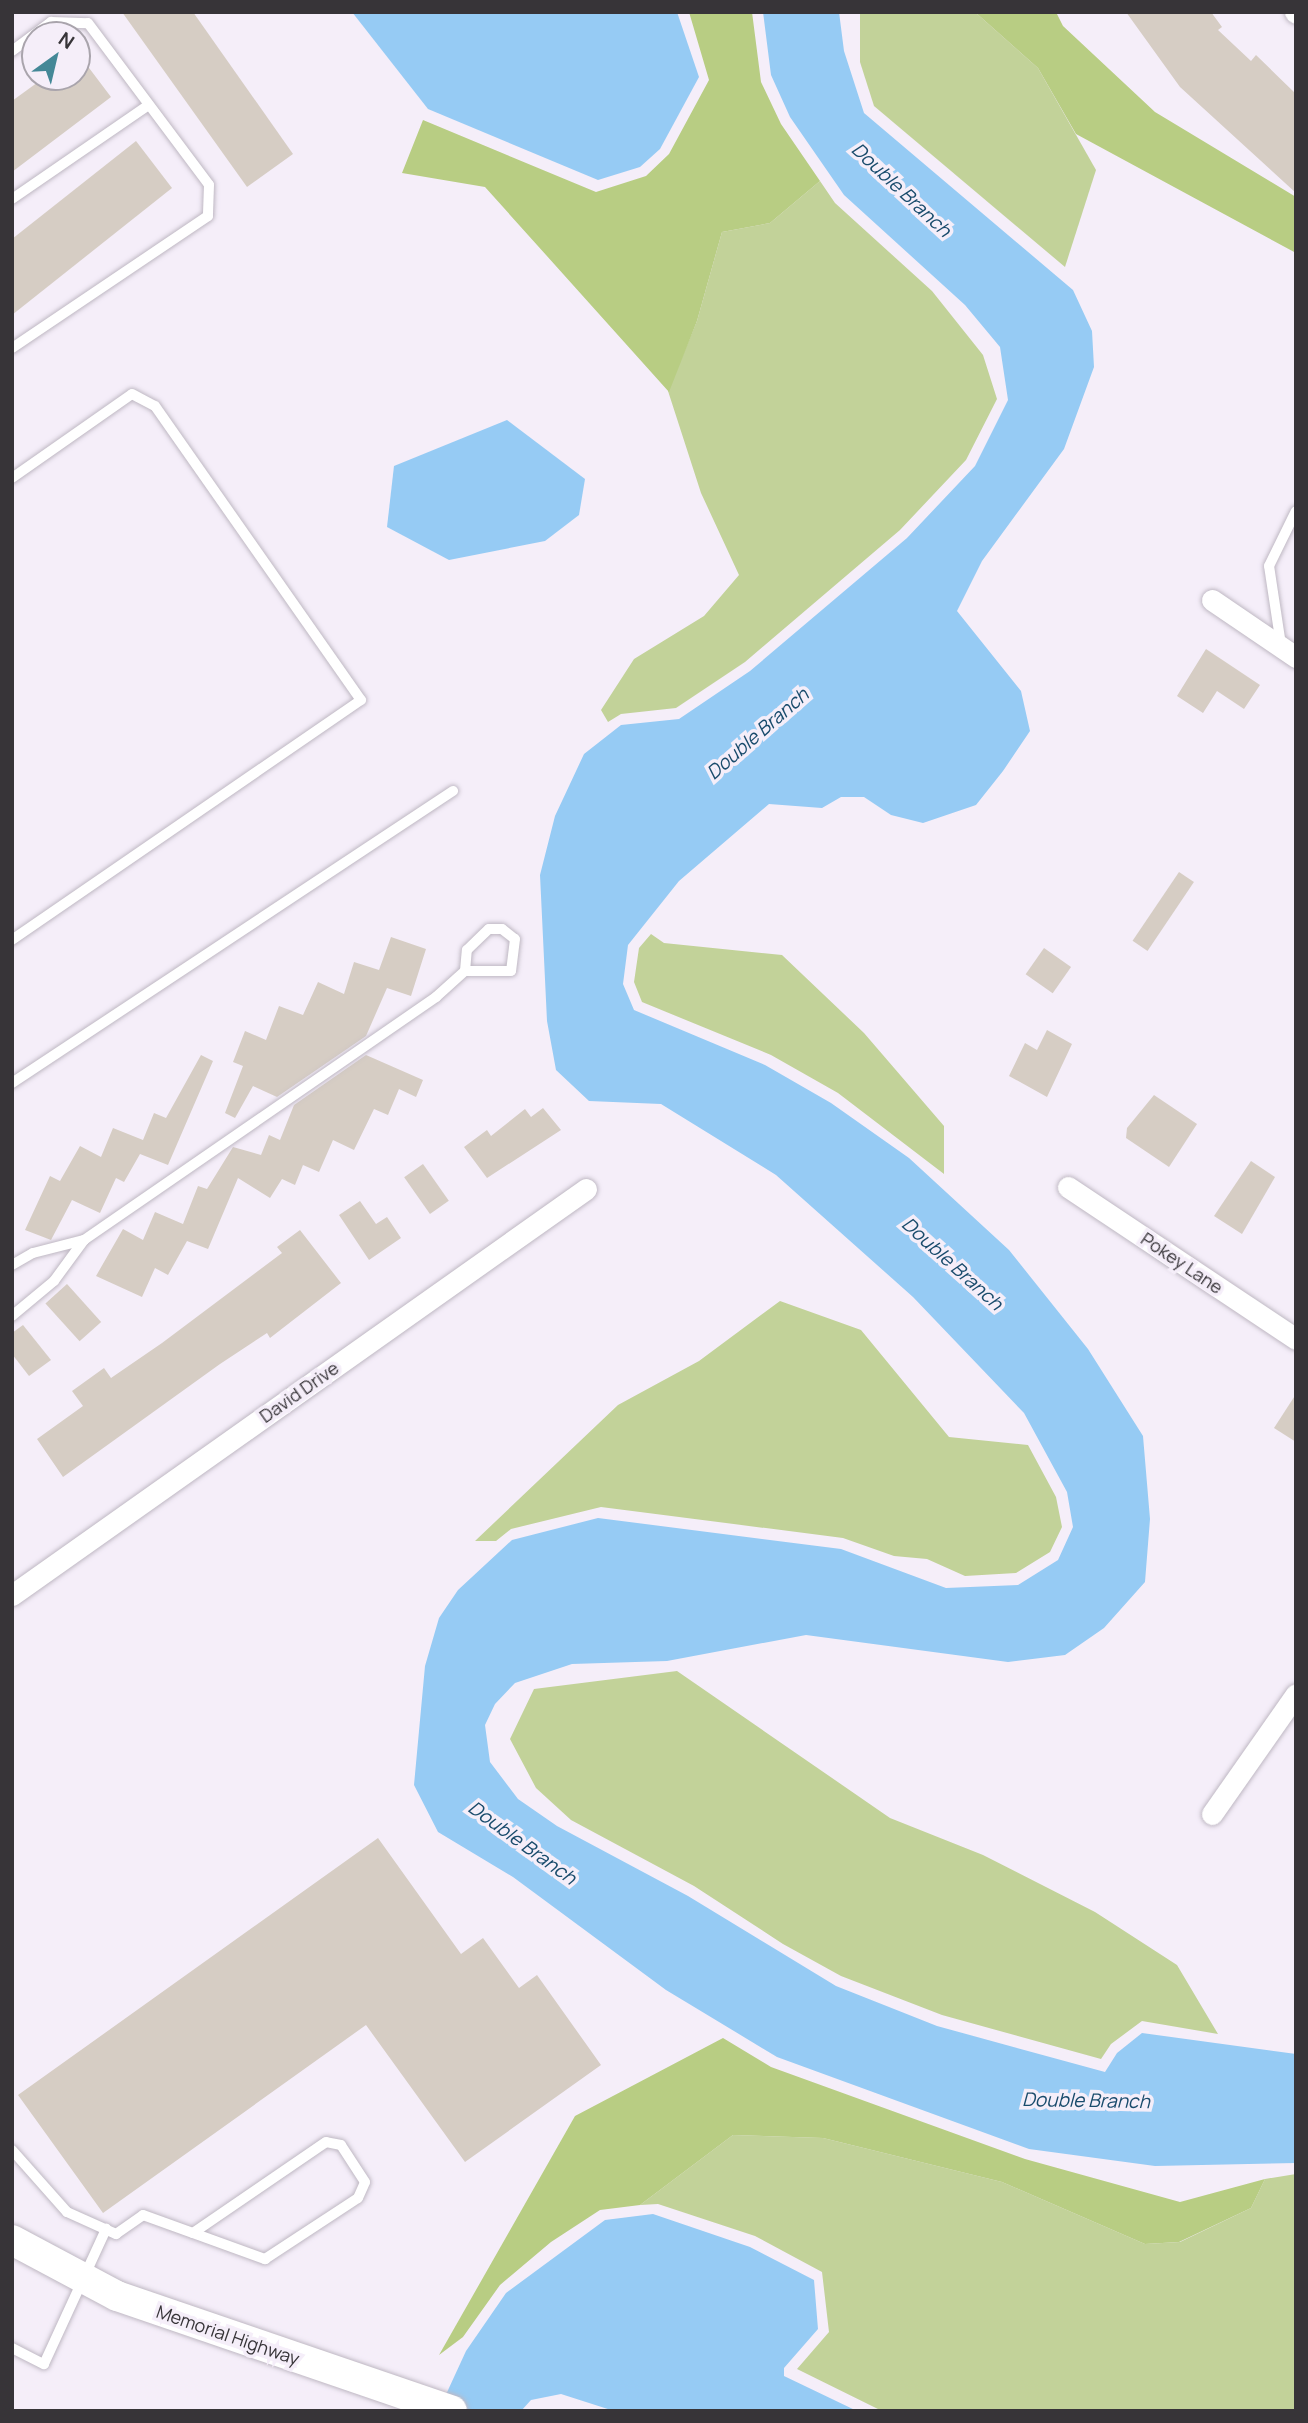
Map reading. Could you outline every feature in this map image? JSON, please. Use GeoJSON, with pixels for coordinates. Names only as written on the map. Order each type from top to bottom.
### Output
{"type":"FeatureCollection","features":[{"type":"Feature","properties":{"kind":"street"},"geometry":{"type":"LineString","coordinates":[[1212,600],[1288,652]]}},
{"type":"Feature","properties":{"kind":"street","name":"Pokey Lane"},"geometry":{"type":"LineString","coordinates":[[1068,1187],[1296,1339]]}},
{"type":"Feature","properties":{"kind":"street","name":"David Drive"},"geometry":{"type":"LineString","coordinates":[[12,1595],[586,1189]]}},
{"type":"Feature","properties":{"kind":"street"},"geometry":{"type":"LineString","coordinates":[[1212,1814],[1296,1694]]}},
{"type":"Feature","properties":{"kind":"street","name":"Memorial Highway"},"geometry":{"type":"LineString","coordinates":[[12,2240],[117,2296],[452,2411]]}},
{"type":"Feature","properties":{"kind":"lane"},"geometry":{"type":"LineString","coordinates":[[12,51],[51,22],[88,23],[209,185],[208,216],[12,348]]}},
{"type":"Feature","properties":{"kind":"lane"},"geometry":{"type":"LineString","coordinates":[[12,199],[149,105]]}},
{"type":"Feature","properties":{"kind":"lane"},"geometry":{"type":"LineString","coordinates":[[12,478],[132,394],[155,406],[361,701],[12,940]]}},
{"type":"Feature","properties":{"kind":"lane"},"geometry":{"type":"LineString","coordinates":[[1288,652],[1269,566],[1296,512]]}},
{"type":"Feature","properties":{"kind":"lane"},"geometry":{"type":"LineString","coordinates":[[12,1083],[453,791]]}},
{"type":"Feature","properties":{"kind":"lane"},"geometry":{"type":"LineString","coordinates":[[12,1316],[54,1281],[84,1240],[436,998],[465,971],[467,950],[489,929],[502,929],[515,939],[511,971],[465,971]]}},
{"type":"Feature","properties":{"kind":"lane"},"geometry":{"type":"LineString","coordinates":[[12,1265],[33,1253],[84,1240]]}},
{"type":"Feature","properties":{"kind":"lane"},"geometry":{"type":"LineString","coordinates":[[12,2150],[67,2212],[116,2234],[143,2215],[265,2259],[358,2198],[365,2182],[341,2145],[326,2142],[193,2233]]}},
{"type":"Feature","properties":{"kind":"lane"},"geometry":{"type":"LineString","coordinates":[[12,2348],[44,2364],[106,2229]]}},
{"type":"Feature","properties":{"kind":"green space"},"geometry":{"type":"Polygon","coordinates":[[[689,12],[752,12],[761,82],[781,124],[820,181],[770,223],[722,232],[697,321],[669,392],[485,187],[402,173],[423,120],[596,192],[646,176],[669,154],[709,80],[689,12]]]}},
{"type":"Feature","properties":{"kind":"green space"},"geometry":{"type":"Polygon","coordinates":[[[860,12],[975,12],[1038,68],[1096,170],[1065,267],[874,106],[860,62],[860,12]]]}},
{"type":"Feature","properties":{"kind":"green space"},"geometry":{"type":"Polygon","coordinates":[[[975,12],[1056,12],[1063,26],[1155,112],[1296,197],[1296,253],[1076,134],[1038,68],[975,12]]]}},
{"type":"Feature","properties":{"kind":"green space"},"geometry":{"type":"Polygon","coordinates":[[[820,181],[835,203],[932,291],[983,355],[997,399],[966,460],[900,530],[745,662],[676,708],[621,714],[608,722],[601,710],[634,659],[704,616],[739,575],[701,493],[668,391],[697,321],[722,232],[770,223],[820,181]]]}},
{"type":"Feature","properties":{"kind":"green space"},"geometry":{"type":"Polygon","coordinates":[[[651,934],[664,943],[782,955],[864,1033],[944,1126],[944,1174],[838,1093],[771,1055],[642,1002],[634,982],[639,948],[651,934]]]}},
{"type":"Feature","properties":{"kind":"green space"},"geometry":{"type":"Polygon","coordinates":[[[780,1301],[861,1330],[949,1437],[1028,1445],[1056,1497],[1062,1527],[1050,1552],[1016,1573],[965,1576],[927,1559],[894,1556],[843,1538],[601,1507],[511,1529],[496,1541],[475,1541],[618,1405],[699,1361],[780,1301]]]}},
{"type":"Feature","properties":{"kind":"green space"},"geometry":{"type":"Polygon","coordinates":[[[677,1671],[890,1818],[983,1855],[1095,1912],[1177,1965],[1218,2034],[1142,2021],[1111,2044],[1101,2059],[942,2015],[841,1976],[783,1944],[694,1886],[571,1820],[536,1788],[510,1739],[534,1689],[677,1671]]]}},
{"type":"Feature","properties":{"kind":"green space"},"geometry":{"type":"Polygon","coordinates":[[[723,2038],[771,2067],[1025,2159],[1180,2202],[1265,2179],[1251,2208],[1179,2242],[1145,2244],[1002,2182],[823,2138],[733,2135],[640,2205],[600,2210],[551,2242],[500,2285],[463,2337],[439,2355],[575,2116],[723,2038]]]}},
{"type":"Feature","properties":{"kind":"green space"},"geometry":{"type":"Polygon","coordinates":[[[733,2135],[823,2138],[1002,2182],[1145,2244],[1180,2242],[1251,2208],[1265,2179],[1296,2174],[1296,2411],[882,2411],[797,2369],[829,2332],[822,2272],[755,2236],[658,2204],[640,2205],[733,2135]]]}},
{"type":"Feature","properties":{"kind":"water"},"geometry":{"type":"Polygon","coordinates":[[[352,12],[677,12],[699,77],[660,149],[640,167],[598,180],[428,109],[352,12]]]}},
{"type":"Feature","properties":{"kind":"water","name":"Double Branch"},"geometry":{"type":"Polygon","coordinates":[[[763,12],[839,12],[844,51],[864,113],[1073,290],[1092,331],[1094,367],[1064,449],[982,561],[957,611],[1021,691],[1030,731],[1003,771],[976,805],[923,823],[891,815],[864,797],[841,797],[822,808],[769,804],[679,881],[628,945],[623,984],[634,1010],[765,1065],[831,1103],[909,1158],[1009,1250],[1088,1349],[1143,1436],[1150,1519],[1145,1582],[1104,1628],[1065,1655],[1008,1662],[806,1635],[667,1661],[572,1664],[515,1683],[495,1704],[485,1725],[490,1762],[518,1799],[557,1826],[688,1896],[836,1986],[937,2026],[1105,2072],[1117,2053],[1142,2033],[1296,2054],[1296,2163],[1155,2166],[1029,2149],[777,2057],[666,1990],[513,1877],[438,1832],[414,1785],[425,1666],[439,1618],[458,1590],[512,1540],[598,1518],[841,1549],[946,1588],[1018,1585],[1058,1560],[1073,1527],[1067,1492],[1024,1413],[913,1297],[776,1175],[661,1104],[589,1101],[556,1070],[547,1021],[540,875],[555,816],[584,754],[621,725],[679,719],[750,671],[907,538],[975,466],[1008,400],[1000,347],[965,305],[844,195],[790,117],[771,75],[763,12]]]}},
{"type":"Feature","properties":{"kind":"water"},"geometry":{"type":"Polygon","coordinates":[[[507,420],[585,479],[579,515],[545,541],[449,560],[387,527],[394,466],[507,420]]]}},
{"type":"Feature","properties":{"kind":"water"},"geometry":{"type":"Polygon","coordinates":[[[653,2214],[750,2247],[814,2280],[818,2329],[784,2368],[784,2376],[857,2411],[614,2411],[561,2394],[531,2400],[521,2411],[445,2411],[443,2401],[466,2351],[506,2293],[605,2220],[653,2214]]]}},
{"type":"Feature","properties":{"kind":"building"},"geometry":{"type":"Polygon","coordinates":[[[122,12],[193,12],[293,154],[247,187],[122,12]]]}},
{"type":"Feature","properties":{"kind":"building"},"geometry":{"type":"Polygon","coordinates":[[[1126,12],[1211,12],[1222,27],[1218,30],[1251,61],[1256,55],[1296,94],[1296,193],[1180,87],[1126,12]]]}},
{"type":"Feature","properties":{"kind":"building"},"geometry":{"type":"Polygon","coordinates":[[[91,71],[111,97],[12,172],[12,101],[26,91],[91,91],[91,71]]]}},
{"type":"Feature","properties":{"kind":"building"},"geometry":{"type":"Polygon","coordinates":[[[136,141],[172,188],[12,315],[12,239],[136,141]]]}},
{"type":"Feature","properties":{"kind":"building"},"geometry":{"type":"Polygon","coordinates":[[[1206,649],[1260,685],[1244,709],[1217,691],[1203,713],[1177,696],[1206,649]]]}},
{"type":"Feature","properties":{"kind":"building"},"geometry":{"type":"Polygon","coordinates":[[[1179,872],[1194,882],[1148,951],[1133,941],[1179,872]]]}},
{"type":"Feature","properties":{"kind":"building"},"geometry":{"type":"Polygon","coordinates":[[[391,937],[426,949],[411,996],[387,988],[366,1036],[277,1097],[253,1086],[235,1118],[225,1113],[243,1066],[233,1062],[245,1031],[266,1040],[279,1006],[303,1015],[318,982],[344,994],[354,962],[379,970],[391,937]]]}},
{"type":"Feature","properties":{"kind":"building"},"geometry":{"type":"Polygon","coordinates":[[[1044,948],[1071,967],[1053,993],[1026,974],[1044,948]]]}},
{"type":"Feature","properties":{"kind":"building"},"geometry":{"type":"Polygon","coordinates":[[[1047,1030],[1072,1044],[1047,1097],[1009,1076],[1025,1043],[1037,1050],[1047,1030]]]}},
{"type":"Feature","properties":{"kind":"building"},"geometry":{"type":"Polygon","coordinates":[[[201,1055],[213,1061],[168,1165],[140,1154],[124,1182],[116,1178],[100,1213],[72,1200],[51,1240],[25,1230],[50,1176],[60,1181],[80,1146],[101,1157],[113,1128],[143,1140],[154,1113],[166,1118],[201,1055]]]}},
{"type":"Feature","properties":{"kind":"building"},"geometry":{"type":"Polygon","coordinates":[[[366,1055],[423,1080],[416,1097],[399,1089],[388,1115],[374,1109],[354,1150],[333,1140],[319,1172],[303,1165],[295,1185],[282,1179],[270,1198],[238,1178],[208,1249],[187,1241],[168,1275],[155,1268],[142,1297],[96,1276],[123,1229],[143,1240],[155,1212],[183,1224],[198,1186],[207,1189],[233,1147],[261,1155],[269,1135],[280,1140],[294,1105],[366,1055]]]}},
{"type":"Feature","properties":{"kind":"building"},"geometry":{"type":"Polygon","coordinates":[[[1154,1095],[1197,1124],[1169,1167],[1126,1138],[1127,1128],[1154,1095]]]}},
{"type":"Feature","properties":{"kind":"building"},"geometry":{"type":"Polygon","coordinates":[[[543,1108],[561,1130],[487,1178],[464,1147],[487,1130],[491,1136],[525,1109],[531,1117],[543,1108]]]}},
{"type":"Feature","properties":{"kind":"building"},"geometry":{"type":"Polygon","coordinates":[[[1251,1161],[1275,1177],[1242,1234],[1214,1216],[1251,1161]]]}},
{"type":"Feature","properties":{"kind":"building"},"geometry":{"type":"Polygon","coordinates":[[[423,1164],[449,1201],[430,1214],[404,1177],[423,1164]]]}},
{"type":"Feature","properties":{"kind":"building"},"geometry":{"type":"Polygon","coordinates":[[[360,1201],[376,1224],[387,1217],[401,1238],[369,1260],[339,1215],[360,1201]]]}},
{"type":"Feature","properties":{"kind":"building"},"geometry":{"type":"Polygon","coordinates":[[[300,1230],[341,1283],[270,1338],[267,1333],[220,1364],[63,1477],[37,1439],[83,1406],[72,1391],[104,1368],[111,1378],[162,1343],[282,1253],[277,1247],[300,1230]]]}},
{"type":"Feature","properties":{"kind":"building"},"geometry":{"type":"Polygon","coordinates":[[[67,1284],[101,1322],[80,1341],[45,1303],[67,1284]]]}},
{"type":"Feature","properties":{"kind":"building"},"geometry":{"type":"Polygon","coordinates":[[[23,1325],[51,1360],[29,1376],[12,1354],[12,1333],[23,1325]]]}},
{"type":"Feature","properties":{"kind":"building"},"geometry":{"type":"Polygon","coordinates":[[[1296,1394],[1296,1442],[1274,1428],[1296,1394]]]}},
{"type":"Feature","properties":{"kind":"building"},"geometry":{"type":"Polygon","coordinates":[[[378,1838],[461,1954],[483,1938],[519,1988],[537,1975],[601,2065],[465,2162],[366,2025],[103,2213],[18,2095],[378,1838]]]}}]}
